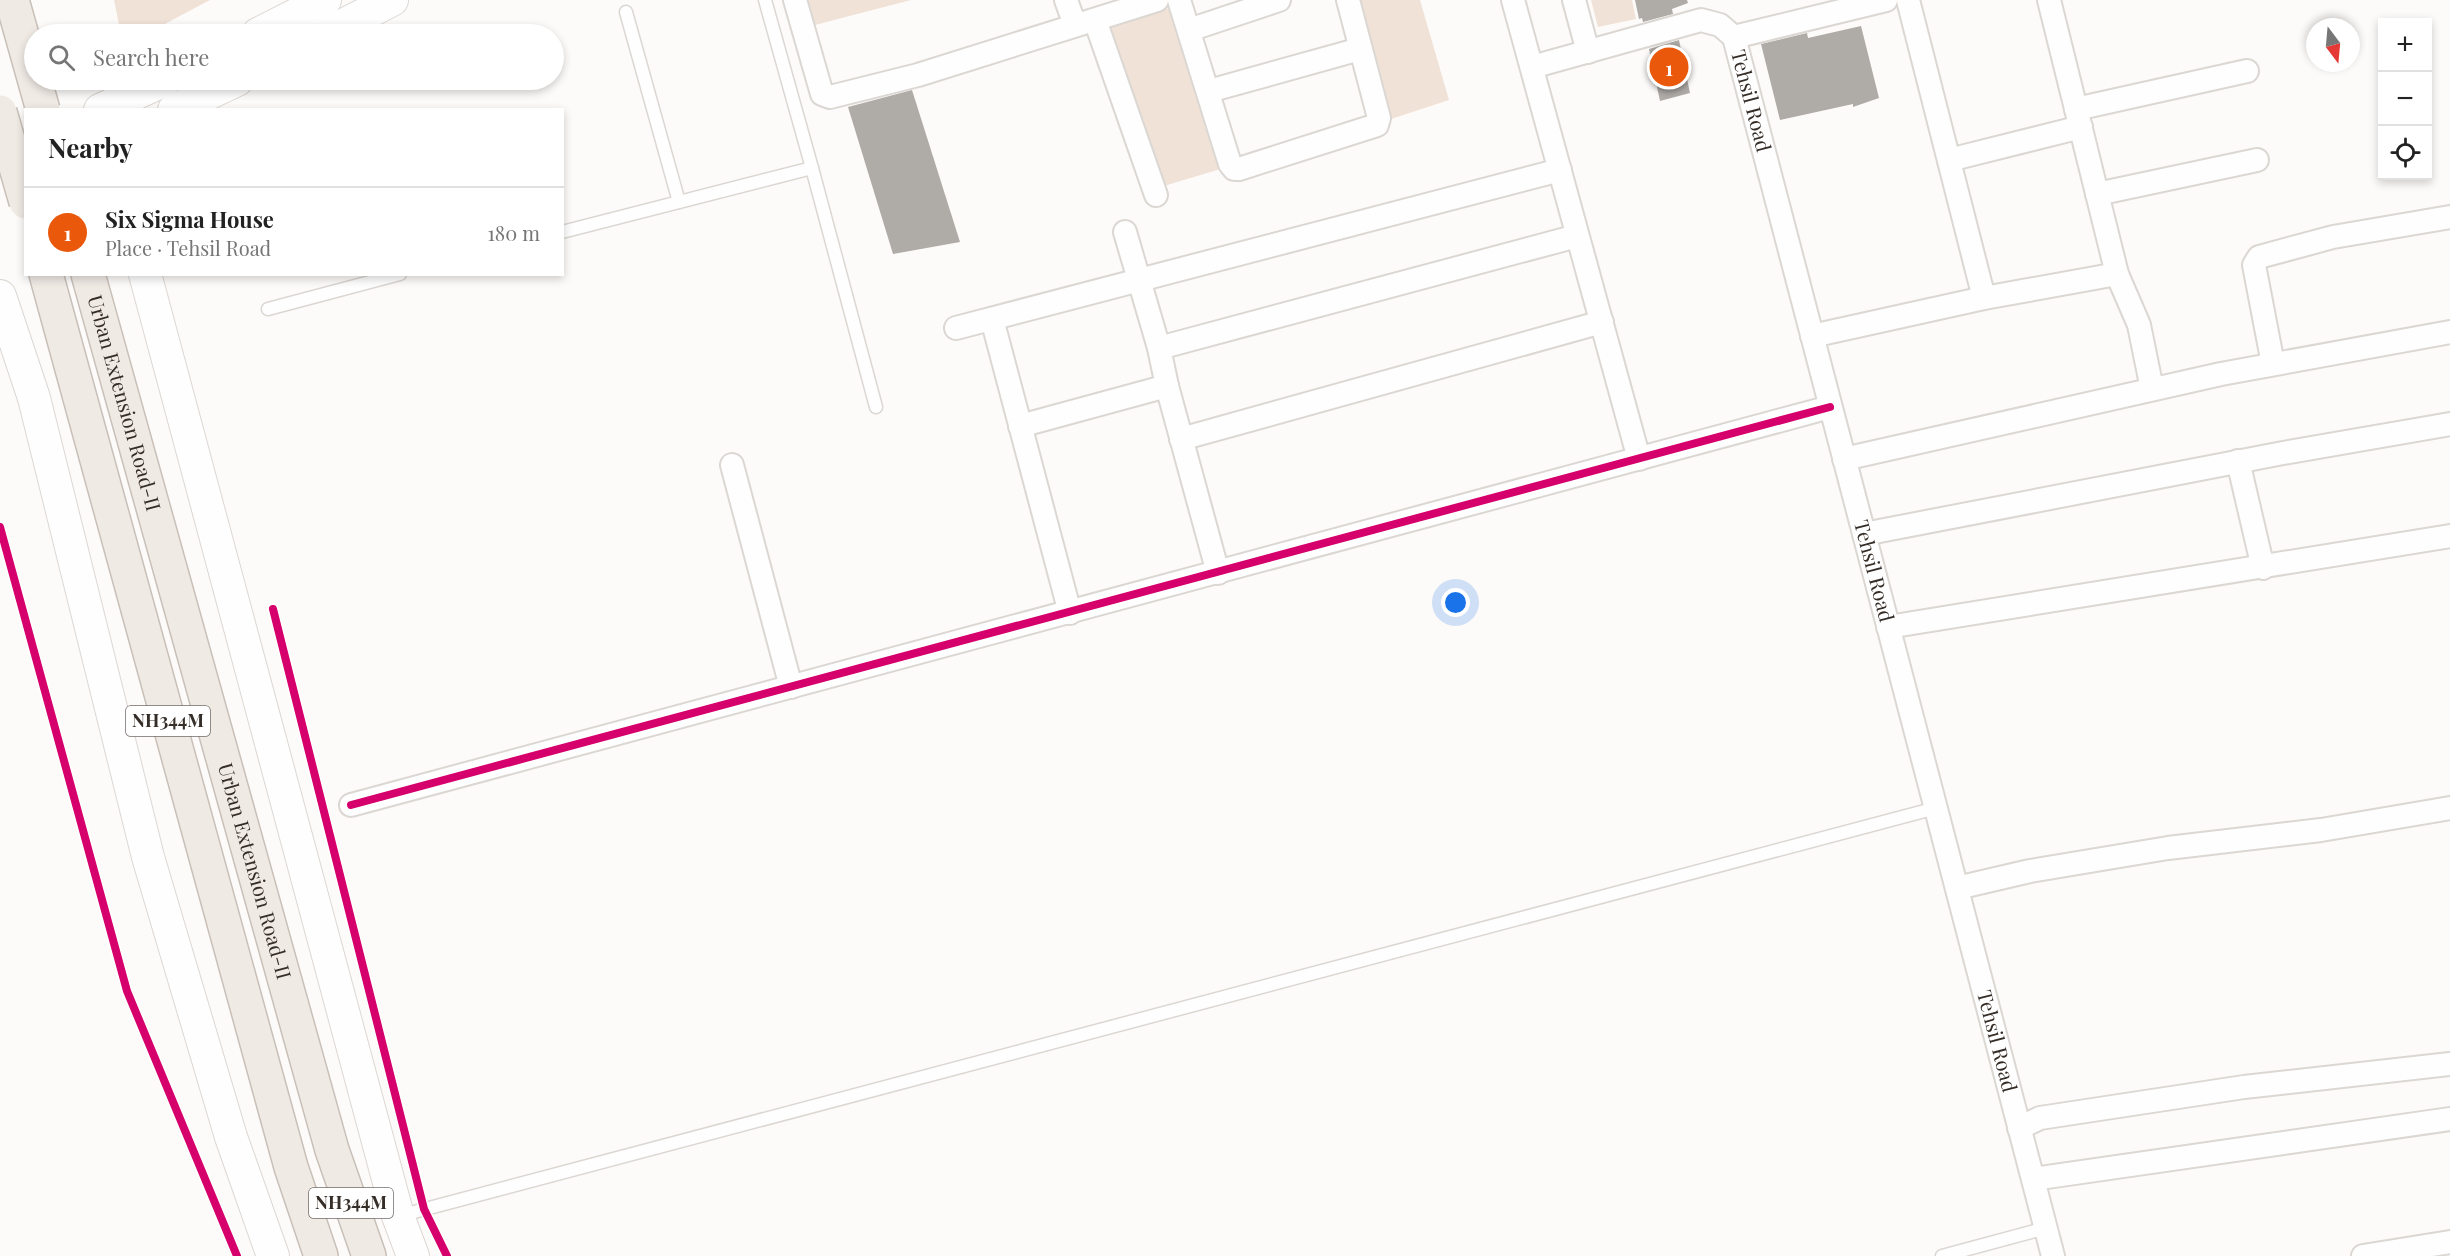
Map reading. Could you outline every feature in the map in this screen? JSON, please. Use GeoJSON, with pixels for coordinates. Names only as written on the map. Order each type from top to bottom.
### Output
{"type":"FeatureCollection","features":[{"type":"Feature","properties":{"kind":"highway"},"geometry":{"type":"LineString","coordinates":[[12,0],[24,44]]}},
{"type":"Feature","properties":{"kind":"highway"},"geometry":{"type":"LineString","coordinates":[[37,90],[41,108]]}},
{"type":"Feature","properties":{"kind":"highway"},"geometry":{"type":"LineString","coordinates":[[0,112],[24,195]]}},
{"type":"Feature","properties":{"kind":"highway","name":"Urban Extension Road-II"},"geometry":{"type":"LineString","coordinates":[[47,276],[291,1167],[321,1256]]}},
{"type":"Feature","properties":{"kind":"highway","name":"Urban Extension Road-II"},"geometry":{"type":"LineString","coordinates":[[89,276],[332,1150],[369,1256]]}},
{"type":"Feature","properties":{"kind":"street"},"geometry":{"type":"LineString","coordinates":[[278,24],[325,0]]}},
{"type":"Feature","properties":{"kind":"street"},"geometry":{"type":"LineString","coordinates":[[345,24],[392,0]]}},
{"type":"Feature","properties":{"kind":"street"},"geometry":{"type":"LineString","coordinates":[[795,0],[822,94],[830,97],[918,75],[1157,0]]}},
{"type":"Feature","properties":{"kind":"street"},"geometry":{"type":"LineString","coordinates":[[1066,0],[1085,23],[1156,195]]}},
{"type":"Feature","properties":{"kind":"street"},"geometry":{"type":"LineString","coordinates":[[1179,0],[1230,164],[1234,169],[1377,125],[1380,118],[1348,0]]}},
{"type":"Feature","properties":{"kind":"street"},"geometry":{"type":"LineString","coordinates":[[1189,30],[1279,0]]}},
{"type":"Feature","properties":{"kind":"street"},"geometry":{"type":"LineString","coordinates":[[1513,0],[1639,459]]}},
{"type":"Feature","properties":{"kind":"street"},"geometry":{"type":"LineString","coordinates":[[1574,0],[1588,52]]}},
{"type":"Feature","properties":{"kind":"street","name":"Tehsil Road"},"geometry":{"type":"LineString","coordinates":[[1886,0],[1734,37],[2053,1256]]}},
{"type":"Feature","properties":{"kind":"street"},"geometry":{"type":"LineString","coordinates":[[1908,0],[1984,298]]}},
{"type":"Feature","properties":{"kind":"street"},"geometry":{"type":"LineString","coordinates":[[2049,0],[2117,274],[2139,325],[2152,389]]}},
{"type":"Feature","properties":{"kind":"street"},"geometry":{"type":"LineString","coordinates":[[1532,67],[1701,20],[1720,25],[1734,37]]}},
{"type":"Feature","properties":{"kind":"street"},"geometry":{"type":"LineString","coordinates":[[1209,91],[1360,50]]}},
{"type":"Feature","properties":{"kind":"street"},"geometry":{"type":"LineString","coordinates":[[1949,160],[2079,118],[2247,71]]}},
{"type":"Feature","properties":{"kind":"street"},"geometry":{"type":"LineString","coordinates":[[104,108],[143,90]]}},
{"type":"Feature","properties":{"kind":"street"},"geometry":{"type":"LineString","coordinates":[[178,108],[216,90]]}},
{"type":"Feature","properties":{"kind":"street"},"geometry":{"type":"LineString","coordinates":[[0,144],[24,137]]}},
{"type":"Feature","properties":{"kind":"street"},"geometry":{"type":"LineString","coordinates":[[2097,194],[2257,160]]}},
{"type":"Feature","properties":{"kind":"street"},"geometry":{"type":"LineString","coordinates":[[0,172],[24,165]]}},
{"type":"Feature","properties":{"kind":"street"},"geometry":{"type":"LineString","coordinates":[[956,328],[1560,170]]}},
{"type":"Feature","properties":{"kind":"street"},"geometry":{"type":"LineString","coordinates":[[2273,364],[2254,265],[2259,257],[2333,237],[2450,217]]}},
{"type":"Feature","properties":{"kind":"street"},"geometry":{"type":"LineString","coordinates":[[1125,232],[1159,348],[1167,386],[1218,573]]}},
{"type":"Feature","properties":{"kind":"street"},"geometry":{"type":"LineString","coordinates":[[1159,348],[1577,236]]}},
{"type":"Feature","properties":{"kind":"street"},"geometry":{"type":"LineString","coordinates":[[1812,336],[1984,298],[2117,274]]}},
{"type":"Feature","properties":{"kind":"street"},"geometry":{"type":"LineString","coordinates":[[146,276],[398,1216],[413,1256]]}},
{"type":"Feature","properties":{"kind":"street"},"geometry":{"type":"LineString","coordinates":[[0,296],[34,398],[148,857],[231,1137],[273,1256]]}},
{"type":"Feature","properties":{"kind":"street"},"geometry":{"type":"LineString","coordinates":[[992,319],[1070,613]]}},
{"type":"Feature","properties":{"kind":"street"},"geometry":{"type":"LineString","coordinates":[[1181,439],[1602,322]]}},
{"type":"Feature","properties":{"kind":"street"},"geometry":{"type":"LineString","coordinates":[[1844,459],[2152,389],[2273,364],[2450,332]]}},
{"type":"Feature","properties":{"kind":"street"},"geometry":{"type":"LineString","coordinates":[[1020,426],[1167,386]]}},
{"type":"Feature","properties":{"kind":"street"},"geometry":{"type":"LineString","coordinates":[[351,805],[1830,407]]}},
{"type":"Feature","properties":{"kind":"street"},"geometry":{"type":"LineString","coordinates":[[1864,534],[2238,461],[2450,424]]}},
{"type":"Feature","properties":{"kind":"street"},"geometry":{"type":"LineString","coordinates":[[2238,461],[2263,568]]}},
{"type":"Feature","properties":{"kind":"street"},"geometry":{"type":"LineString","coordinates":[[732,465],[791,687]]}},
{"type":"Feature","properties":{"kind":"street"},"geometry":{"type":"LineString","coordinates":[[1888,627],[2450,536]]}},
{"type":"Feature","properties":{"kind":"street"},"geometry":{"type":"LineString","coordinates":[[1957,888],[2030,871],[2168,848],[2321,830],[2450,808]]}},
{"type":"Feature","properties":{"kind":"street"},"geometry":{"type":"LineString","coordinates":[[2019,1128],[2040,1118],[2244,1087],[2450,1064]]}},
{"type":"Feature","properties":{"kind":"street"},"geometry":{"type":"LineString","coordinates":[[2033,1179],[2450,1119]]}},
{"type":"Feature","properties":{"kind":"street"},"geometry":{"type":"LineString","coordinates":[[2363,1256],[2450,1242]]}},
{"type":"Feature","properties":{"kind":"lane"},"geometry":{"type":"LineString","coordinates":[[765,0],[876,407]]}},
{"type":"Feature","properties":{"kind":"lane"},"geometry":{"type":"LineString","coordinates":[[626,12],[679,202]]}},
{"type":"Feature","properties":{"kind":"lane"},"geometry":{"type":"LineString","coordinates":[[564,231],[812,168]]}},
{"type":"Feature","properties":{"kind":"lane"},"geometry":{"type":"LineString","coordinates":[[268,309],[392,276]]}},
{"type":"Feature","properties":{"kind":"lane"},"geometry":{"type":"LineString","coordinates":[[398,1216],[1936,808]]}},
{"type":"Feature","properties":{"kind":"lane"},"geometry":{"type":"LineString","coordinates":[[1942,1256],[2046,1228]]}},
{"type":"Feature","properties":{"kind":"shaded area"},"geometry":{"type":"Polygon","coordinates":[[[114,0],[210,0],[165,24],[119,24],[114,0]]]}},
{"type":"Feature","properties":{"kind":"shaded area"},"geometry":{"type":"Polygon","coordinates":[[[808,0],[911,0],[815,25],[808,0]]]}},
{"type":"Feature","properties":{"kind":"shaded area"},"geometry":{"type":"Polygon","coordinates":[[[1356,0],[1420,0],[1449,100],[1388,120],[1356,0]]]}},
{"type":"Feature","properties":{"kind":"shaded area"},"geometry":{"type":"Polygon","coordinates":[[[1591,0],[1632,0],[1636,19],[1598,27],[1591,0]]]}},
{"type":"Feature","properties":{"kind":"shaded area"},"geometry":{"type":"Polygon","coordinates":[[[1176,6],[1227,167],[1164,186],[1108,26],[1176,6]]]}},
{"type":"Feature","properties":{"kind":"building"},"geometry":{"type":"Polygon","coordinates":[[[1635,0],[1687,0],[1688,3],[1672,9],[1673,14],[1643,22],[1642,18],[1639,19],[1635,0]]]}},
{"type":"Feature","properties":{"kind":"building"},"geometry":{"type":"Polygon","coordinates":[[[1861,26],[1879,98],[1853,107],[1853,104],[1780,120],[1761,44],[1807,33],[1808,38],[1861,26]]]}},
{"type":"Feature","properties":{"kind":"building"},"geometry":{"type":"Polygon","coordinates":[[[1679,40],[1690,93],[1660,101],[1649,49],[1679,40]]]}},
{"type":"Feature","properties":{"kind":"building"},"geometry":{"type":"Polygon","coordinates":[[[912,90],[960,242],[893,254],[848,107],[912,90]]]}},
{"type":"Feature","properties":{"kind":"cycle path"},"geometry":{"type":"LineString","coordinates":[[351,805],[1830,407]]}},
{"type":"Feature","properties":{"kind":"cycle path"},"geometry":{"type":"LineString","coordinates":[[0,527],[127,991],[237,1256]]}},
{"type":"Feature","properties":{"kind":"cycle path"},"geometry":{"type":"LineString","coordinates":[[273,609],[424,1209],[447,1256]]}},
{"type":"Feature","properties":{"kind":"place","name":"Six Sigma House"},"geometry":{"type":"Point","coordinates":[1669,67]}}]}
